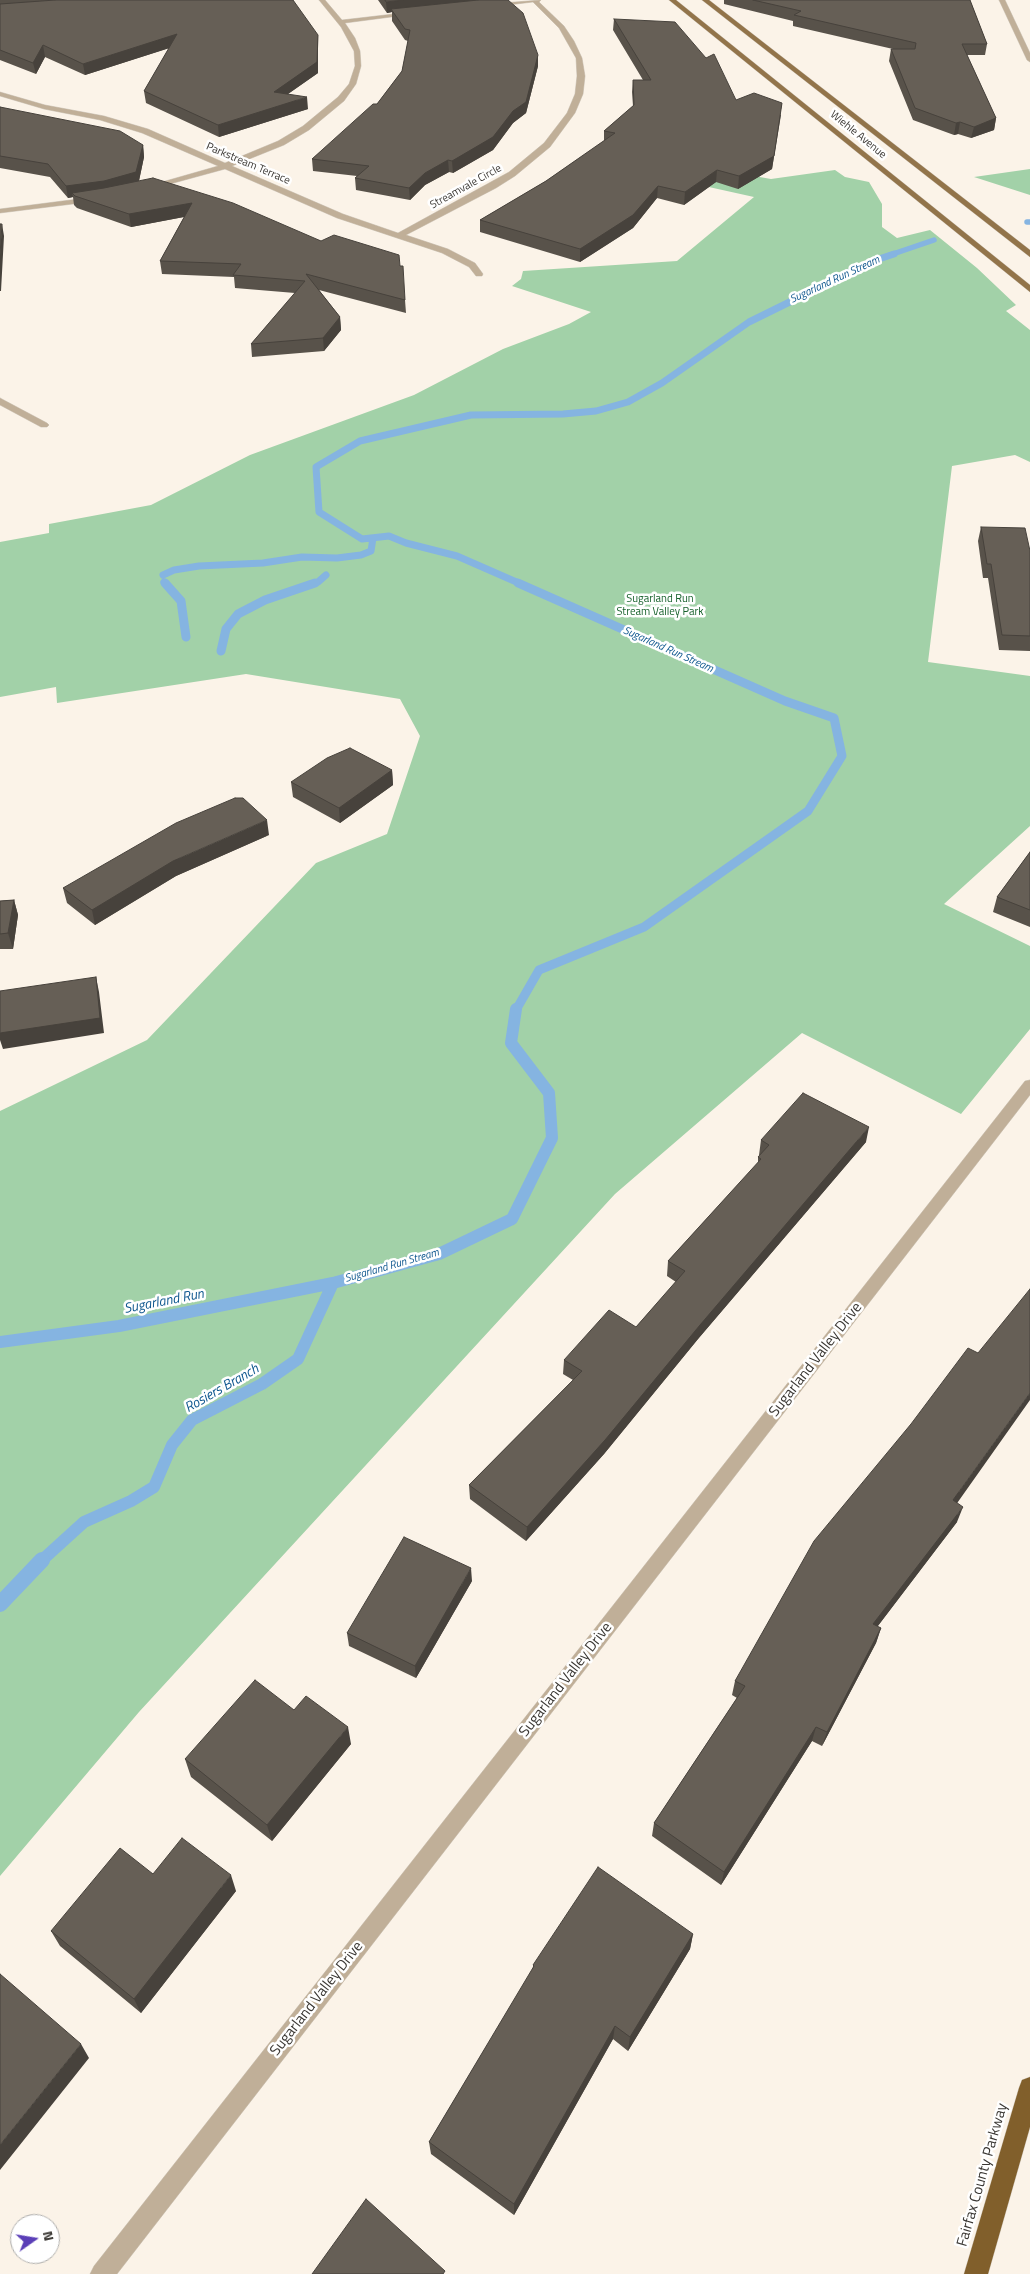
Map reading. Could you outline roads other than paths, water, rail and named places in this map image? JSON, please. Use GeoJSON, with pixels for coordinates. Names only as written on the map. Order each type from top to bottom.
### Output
{"type":"FeatureCollection","features":[{"type":"Feature","properties":{"kind":"highway","name":"Fairfax County Parkway"},"geometry":{"type":"LineString","coordinates":[[976,2274],[1030,2088]]}},
{"type":"Feature","properties":{"kind":"main road","name":"Wiehle Avenue"},"geometry":{"type":"LineString","coordinates":[[672,0],[1030,289]]}},
{"type":"Feature","properties":{"kind":"main road","name":"Wiehle Avenue"},"geometry":{"type":"LineString","coordinates":[[705,0],[1030,254]]}},
{"type":"Feature","properties":{"kind":"street"},"geometry":{"type":"LineString","coordinates":[[144,189],[224,166],[282,143],[306,128],[341,99],[352,84],[358,66],[357,51],[352,38],[322,0]]}},
{"type":"Feature","properties":{"kind":"street"},"geometry":{"type":"LineString","coordinates":[[486,6],[536,0]]}},
{"type":"Feature","properties":{"kind":"street","name":"Streamvale Circle"},"geometry":{"type":"LineString","coordinates":[[398,236],[512,174],[547,145],[571,113],[579,94],[581,76],[579,58],[562,27],[536,0]]}},
{"type":"Feature","properties":{"kind":"street"},"geometry":{"type":"LineString","coordinates":[[1002,0],[1030,60]]}},
{"type":"Feature","properties":{"kind":"street"},"geometry":{"type":"LineString","coordinates":[[341,22],[418,13]]}},
{"type":"Feature","properties":{"kind":"street","name":"Parkstream Terrace"},"geometry":{"type":"LineString","coordinates":[[0,94],[44,107],[125,124],[340,216],[460,257],[472,265],[479,274]]}},
{"type":"Feature","properties":{"kind":"street"},"geometry":{"type":"LineString","coordinates":[[0,212],[106,197]]}},
{"type":"Feature","properties":{"kind":"street"},"geometry":{"type":"LineString","coordinates":[[0,401],[44,425]]}},
{"type":"Feature","properties":{"kind":"street","name":"Sugarland Valley Drive"},"geometry":{"type":"LineString","coordinates":[[102,2274],[1030,1085]]}},
{"type":"Feature","properties":{"kind":"waterway","name":"Sugarland Run Stream"},"geometry":{"type":"LineString","coordinates":[[890,255],[934,240]]}},
{"type":"Feature","properties":{"kind":"waterway","name":"Sugarland Run Stream"},"geometry":{"type":"LineString","coordinates":[[521,584],[457,556],[406,543],[389,536],[362,539],[319,512],[316,467],[360,441],[471,415],[563,414],[596,411],[628,402],[662,383],[749,322],[873,261],[894,254]]}},
{"type":"Feature","properties":{"kind":"waterway"},"geometry":{"type":"LineString","coordinates":[[163,575],[174,570],[199,566],[263,563],[302,557],[337,558],[361,555],[371,551],[373,538]]}},
{"type":"Feature","properties":{"kind":"waterway"},"geometry":{"type":"LineString","coordinates":[[311,584],[318,582],[326,575]]}},
{"type":"Feature","properties":{"kind":"waterway"},"geometry":{"type":"LineString","coordinates":[[165,583],[181,601],[186,637]]}},
{"type":"Feature","properties":{"kind":"waterway"},"geometry":{"type":"LineString","coordinates":[[221,651],[226,629],[238,614],[265,600],[315,583]]}},
{"type":"Feature","properties":{"kind":"waterway","name":"Sugarland Run Stream"},"geometry":{"type":"LineString","coordinates":[[516,1010],[539,970],[644,927],[808,811],[842,756],[834,718],[785,701],[518,583]]}},
{"type":"Feature","properties":{"kind":"waterway","name":"Sugarland Run Stream"},"geometry":{"type":"LineString","coordinates":[[333,1283],[439,1254],[512,1219],[552,1138],[549,1093],[511,1043],[516,1009]]}},
{"type":"Feature","properties":{"kind":"waterway","name":"Sugarland Run"},"geometry":{"type":"LineString","coordinates":[[0,1342],[119,1326],[333,1283]]}},
{"type":"Feature","properties":{"kind":"waterway","name":"Rosiers Branch"},"geometry":{"type":"LineString","coordinates":[[41,1561],[84,1522],[131,1501],[154,1487],[172,1445],[192,1420],[262,1384],[298,1359],[333,1283]]}},
{"type":"Feature","properties":{"kind":"waterway","name":"Rosiers Branch"},"geometry":{"type":"LineString","coordinates":[[0,1604],[41,1561]]}},
{"type":"Feature","properties":{"kind":"park label","name":"Sugarland Run Stream Valley Park"},"geometry":{"type":"Point","coordinates":[660,605]}}]}
